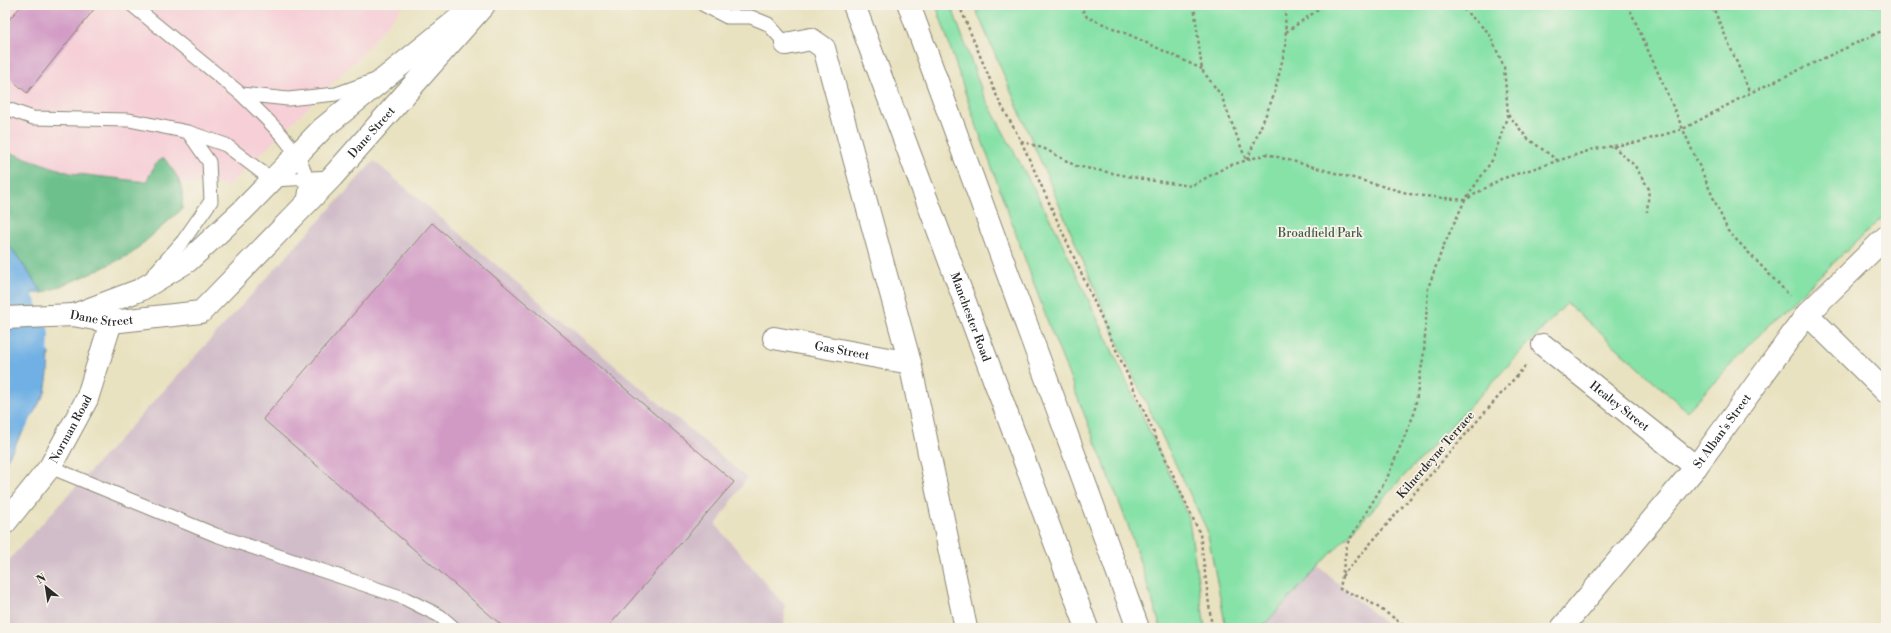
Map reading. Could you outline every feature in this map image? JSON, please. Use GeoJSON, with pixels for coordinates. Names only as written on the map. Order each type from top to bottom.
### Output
{"type":"FeatureCollection","features":[{"type":"Feature","properties":{"kind":"main road","name":"Dane Street"},"geometry":{"type":"LineString","coordinates":[[73,315],[140,290],[188,262],[323,128],[476,5]]}},
{"type":"Feature","properties":{"kind":"main road","name":"Dane Street"},"geometry":{"type":"LineString","coordinates":[[73,315],[111,322],[202,312],[332,178],[484,5]]}},
{"type":"Feature","properties":{"kind":"main road","name":"Manchester Road"},"geometry":{"type":"LineString","coordinates":[[854,5],[1087,628]]}},
{"type":"Feature","properties":{"kind":"main road"},"geometry":{"type":"LineString","coordinates":[[909,5],[1138,628]]}},
{"type":"Feature","properties":{"kind":"main road"},"geometry":{"type":"LineString","coordinates":[[786,44],[811,39],[824,48],[910,363],[966,628]]}},
{"type":"Feature","properties":{"kind":"main road","name":"St Alban's Street"},"geometry":{"type":"LineString","coordinates":[[1562,628],[1696,467],[1807,314],[1886,238]]}},
{"type":"Feature","properties":{"kind":"main road"},"geometry":{"type":"LineString","coordinates":[[1807,314],[1886,392]]}},
{"type":"Feature","properties":{"kind":"main road"},"geometry":{"type":"LineString","coordinates":[[5,318],[73,315]]}},
{"type":"Feature","properties":{"kind":"main road","name":"Norman Road"},"geometry":{"type":"LineString","coordinates":[[5,523],[50,467],[87,399],[111,322]]}},
{"type":"Feature","properties":{"kind":"main road","name":"Gas Street"},"geometry":{"type":"LineString","coordinates":[[774,338],[910,363]]}},
{"type":"Feature","properties":{"kind":"main road","name":"Healey Street"},"geometry":{"type":"LineString","coordinates":[[1544,345],[1696,467]]}},
{"type":"Feature","properties":{"kind":"lane"},"geometry":{"type":"LineString","coordinates":[[132,5],[241,94],[283,137],[297,155],[306,179],[303,207]]}},
{"type":"Feature","properties":{"kind":"lane"},"geometry":{"type":"LineString","coordinates":[[704,5],[727,17],[751,17],[768,24],[786,44]]}},
{"type":"Feature","properties":{"kind":"lane"},"geometry":{"type":"LineString","coordinates":[[241,94],[288,99],[336,94],[390,74]]}},
{"type":"Feature","properties":{"kind":"lane"},"geometry":{"type":"LineString","coordinates":[[5,108],[33,118],[129,120],[188,132],[226,145],[272,180],[332,178]]}},
{"type":"Feature","properties":{"kind":"lane"},"geometry":{"type":"LineString","coordinates":[[140,290],[183,240],[211,201],[209,162],[188,132]]}},
{"type":"Feature","properties":{"kind":"lane"},"geometry":{"type":"LineString","coordinates":[[50,467],[216,535],[404,598],[440,616],[454,628]]}},
{"type":"Feature","properties":{"kind":"path"},"geometry":{"type":"LineString","coordinates":[[959,5],[998,99],[1021,141],[1200,534],[1212,628]]}},
{"type":"Feature","properties":{"kind":"path"},"geometry":{"type":"LineString","coordinates":[[1080,5],[1087,17],[1132,36],[1202,70],[1222,95],[1246,160]]}},
{"type":"Feature","properties":{"kind":"path"},"geometry":{"type":"LineString","coordinates":[[1194,5],[1202,70]]}},
{"type":"Feature","properties":{"kind":"path"},"geometry":{"type":"LineString","coordinates":[[1246,160],[1274,95],[1286,45],[1284,5]]}},
{"type":"Feature","properties":{"kind":"path"},"geometry":{"type":"LineString","coordinates":[[1286,32],[1325,5]]}},
{"type":"Feature","properties":{"kind":"path"},"geometry":{"type":"LineString","coordinates":[[1408,628],[1367,600],[1340,589],[1347,544],[1387,478],[1414,414],[1424,352],[1428,288],[1443,247],[1465,200],[1493,158],[1508,114],[1504,66],[1488,34],[1459,5]]}},
{"type":"Feature","properties":{"kind":"path"},"geometry":{"type":"LineString","coordinates":[[1628,5],[1728,231],[1807,314]]}},
{"type":"Feature","properties":{"kind":"path"},"geometry":{"type":"LineString","coordinates":[[1712,5],[1750,93]]}},
{"type":"Feature","properties":{"kind":"path"},"geometry":{"type":"LineString","coordinates":[[1021,141],[1045,149],[1076,166],[1148,180],[1191,186],[1228,166],[1267,154],[1414,196],[1465,200],[1501,179],[1594,149],[1639,142],[1683,129],[1750,93],[1886,29]]}},
{"type":"Feature","properties":{"kind":"path"},"geometry":{"type":"LineString","coordinates":[[1508,114],[1527,138],[1557,161]]}},
{"type":"Feature","properties":{"kind":"path"},"geometry":{"type":"LineString","coordinates":[[1612,146],[1635,166],[1649,189],[1647,212]]}},
{"type":"Feature","properties":{"kind":"path","name":"Kilnerdeyne Terrace"},"geometry":{"type":"LineString","coordinates":[[1342,576],[1544,345]]}},
{"type":"Feature","properties":{"kind":"shaded area"},"geometry":{"type":"Polygon","coordinates":[[[5,5],[404,5],[359,57],[229,185],[153,182],[70,173],[5,151],[5,5]]]}},
{"type":"Feature","properties":{"kind":"shaded area"},"geometry":{"type":"Polygon","coordinates":[[[374,161],[747,478],[716,525],[785,606],[784,628],[5,628],[5,564],[374,161]]]}},
{"type":"Feature","properties":{"kind":"shaded area"},"geometry":{"type":"Polygon","coordinates":[[[1319,567],[1390,628],[1261,628],[1319,567]]]}},
{"type":"Feature","properties":{"kind":"green space"},"geometry":{"type":"Polygon","coordinates":[[[936,5],[951,5],[983,94],[1057,232],[1175,486],[1189,520],[1205,628],[1161,628],[1128,525],[1049,325],[972,113],[936,5]]]}},
{"type":"Feature","properties":{"kind":"green space","name":"Broadfield Park"},"geometry":{"type":"Polygon","coordinates":[[[974,5],[1886,5],[1886,214],[1783,310],[1687,411],[1567,303],[1261,628],[1226,628],[1207,530],[1121,350],[974,5]]]}},
{"type":"Feature","properties":{"kind":"green space"},"geometry":{"type":"Polygon","coordinates":[[[5,151],[70,173],[146,182],[156,163],[164,158],[177,176],[181,187],[182,209],[131,254],[90,274],[43,293],[5,239],[5,151]]]}},
{"type":"Feature","properties":{"kind":"water"},"geometry":{"type":"Polygon","coordinates":[[[5,239],[43,293],[5,293],[5,239]]]}},
{"type":"Feature","properties":{"kind":"water"},"geometry":{"type":"Polygon","coordinates":[[[49,353],[45,393],[5,463],[5,355],[49,353]]]}},
{"type":"Feature","properties":{"kind":"building"},"geometry":{"type":"Polygon","coordinates":[[[22,5],[91,5],[95,8],[27,93],[5,74],[5,24],[22,5]]]}},
{"type":"Feature","properties":{"kind":"building"},"geometry":{"type":"Polygon","coordinates":[[[432,223],[734,482],[607,628],[505,628],[263,419],[432,223]]]}},
{"type":"Feature","properties":{"kind":"waterway"},"geometry":{"type":"LineString","coordinates":[[5,297],[23,335],[21,377],[5,413]]}}]}
